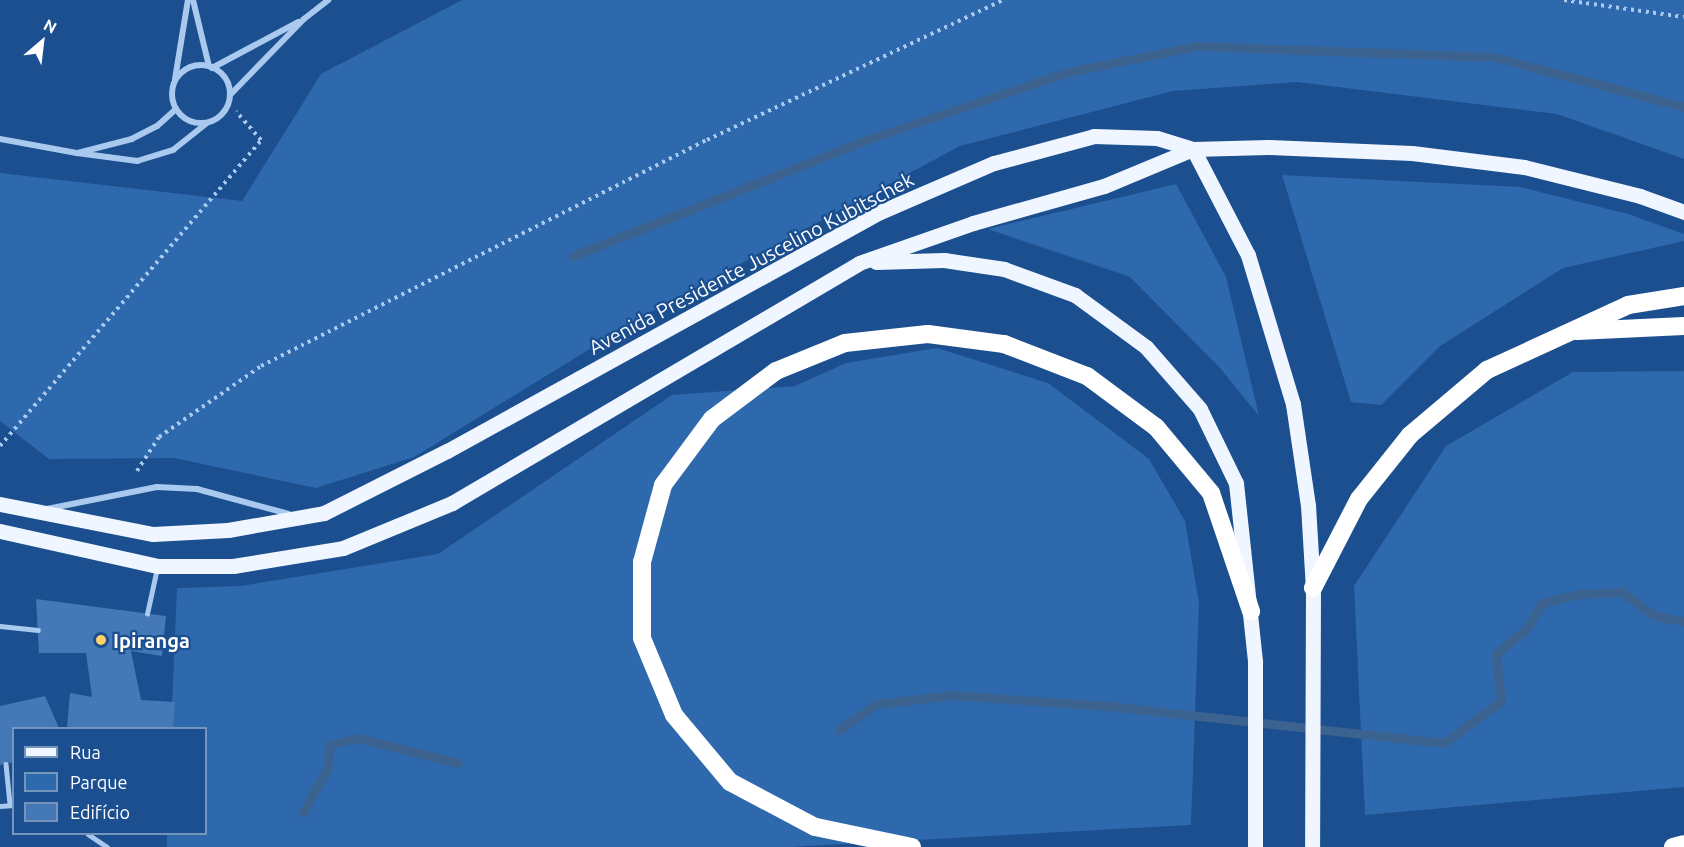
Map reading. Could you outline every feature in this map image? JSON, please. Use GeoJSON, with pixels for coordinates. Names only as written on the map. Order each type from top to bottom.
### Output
{"type":"FeatureCollection","features":[{"type":"Feature","properties":{"kind":"highway"},"geometry":{"type":"LineString","coordinates":[[1313,588],[1359,499],[1410,435],[1487,370],[1628,305],[1684,296]]}},
{"type":"Feature","properties":{"kind":"highway"},"geometry":{"type":"LineString","coordinates":[[1566,332],[1684,326]]}},
{"type":"Feature","properties":{"kind":"highway"},"geometry":{"type":"LineString","coordinates":[[912,847],[815,827],[730,782],[674,715],[642,638],[642,562],[663,485],[712,419],[776,371],[845,343],[928,334],[1004,344],[1087,376],[1156,427],[1211,493],[1251,611]]}},
{"type":"Feature","properties":{"kind":"highway"},"geometry":{"type":"LineString","coordinates":[[1673,847],[1684,844]]}},
{"type":"Feature","properties":{"kind":"main road","name":"Avenida Presidente Juscelino Kubitschek"},"geometry":{"type":"LineString","coordinates":[[0,504],[153,534],[228,530],[324,513],[428,460],[880,212],[994,163],[1094,136],[1157,138],[1194,150]]}},
{"type":"Feature","properties":{"kind":"main road"},"geometry":{"type":"LineString","coordinates":[[0,531],[158,566],[234,566],[343,548],[452,503],[859,263],[973,223],[1104,186],[1194,150],[1268,147],[1412,153],[1490,163],[1640,196],[1684,212]]}},
{"type":"Feature","properties":{"kind":"main road"},"geometry":{"type":"LineString","coordinates":[[1194,150],[1248,255],[1293,404],[1308,505],[1313,588],[1312,847]]}},
{"type":"Feature","properties":{"kind":"main road"},"geometry":{"type":"LineString","coordinates":[[859,263],[945,260],[1004,269],[1075,295],[1146,347],[1200,409],[1236,483],[1255,662],[1255,847]]}},
{"type":"Feature","properties":{"kind":"street"},"geometry":{"type":"LineString","coordinates":[[190,0],[210,67]]}},
{"type":"Feature","properties":{"kind":"street"},"geometry":{"type":"LineString","coordinates":[[190,0],[174,82],[176,109],[189,121],[207,123]]}},
{"type":"Feature","properties":{"kind":"street"},"geometry":{"type":"LineString","coordinates":[[230,95],[304,18],[328,0]]}},
{"type":"Feature","properties":{"kind":"street"},"geometry":{"type":"LineString","coordinates":[[210,67],[304,18]]}},
{"type":"Feature","properties":{"kind":"street"},"geometry":{"type":"LineString","coordinates":[[0,140],[137,161],[173,150],[223,113],[230,95],[225,77],[210,67],[192,66],[174,82]]}},
{"type":"Feature","properties":{"kind":"street"},"geometry":{"type":"LineString","coordinates":[[77,153],[132,139],[157,126],[176,109]]}},
{"type":"Feature","properties":{"kind":"street"},"geometry":{"type":"LineString","coordinates":[[35,512],[124,491],[156,487],[197,489],[298,517]]}},
{"type":"Feature","properties":{"kind":"lane"},"geometry":{"type":"LineString","coordinates":[[147,614],[158,566]]}},
{"type":"Feature","properties":{"kind":"lane"},"geometry":{"type":"LineString","coordinates":[[0,626],[38,630]]}},
{"type":"Feature","properties":{"kind":"lane"},"geometry":{"type":"LineString","coordinates":[[0,806],[12,804],[6,764]]}},
{"type":"Feature","properties":{"kind":"lane"},"geometry":{"type":"LineString","coordinates":[[89,835],[107,847]]}},
{"type":"Feature","properties":{"kind":"path"},"geometry":{"type":"LineString","coordinates":[[124,491],[159,437],[261,366],[707,140],[1003,0]]}},
{"type":"Feature","properties":{"kind":"path"},"geometry":{"type":"LineString","coordinates":[[1564,0],[1684,17]]}},
{"type":"Feature","properties":{"kind":"path"},"geometry":{"type":"LineString","coordinates":[[0,446],[261,140],[228,105]]}},
{"type":"Feature","properties":{"kind":"green space"},"geometry":{"type":"Polygon","coordinates":[[[462,0],[1684,0],[1684,159],[1557,114],[1297,82],[1173,91],[960,146],[647,314],[414,457],[316,488],[174,458],[49,459],[0,421],[0,173],[242,201],[321,74],[462,0]]]}},
{"type":"Feature","properties":{"kind":"green space"},"geometry":{"type":"Polygon","coordinates":[[[1282,175],[1520,187],[1628,214],[1684,234],[1684,241],[1563,268],[1440,346],[1381,405],[1351,402],[1282,175]]]}},
{"type":"Feature","properties":{"kind":"green space"},"geometry":{"type":"Polygon","coordinates":[[[1176,184],[1226,277],[1259,416],[1220,368],[1130,277],[988,229],[1176,184]]]}},
{"type":"Feature","properties":{"kind":"green space"},"geometry":{"type":"Polygon","coordinates":[[[937,348],[1048,383],[1149,459],[1185,521],[1199,603],[1191,825],[789,847],[167,847],[167,835],[207,835],[207,727],[171,727],[177,588],[240,586],[438,554],[672,395],[795,386],[846,363],[937,348]]]}},
{"type":"Feature","properties":{"kind":"green space"},"geometry":{"type":"Polygon","coordinates":[[[1684,371],[1684,787],[1365,815],[1354,586],[1446,446],[1573,372],[1684,371]]]}},
{"type":"Feature","properties":{"kind":"building","name":"Ipiranga"},"geometry":{"type":"Polygon","coordinates":[[[36,599],[166,616],[162,656],[131,651],[141,700],[175,702],[173,727],[67,727],[70,693],[92,697],[86,653],[39,653],[36,599]]]}},
{"type":"Feature","properties":{"kind":"building"},"geometry":{"type":"Polygon","coordinates":[[[45,696],[59,727],[12,727],[12,762],[0,765],[0,706],[45,696]]]}},
{"type":"Feature","properties":{"kind":"waterway"},"geometry":{"type":"LineString","coordinates":[[573,256],[863,141],[1068,72],[1197,46],[1494,57],[1684,107]]}},
{"type":"Feature","properties":{"kind":"waterway"},"geometry":{"type":"LineString","coordinates":[[839,730],[877,704],[951,695],[1108,706],[1444,743],[1501,701],[1496,654],[1528,627],[1542,603],[1579,594],[1622,592],[1655,616],[1684,621]]}},
{"type":"Feature","properties":{"kind":"waterway"},"geometry":{"type":"LineString","coordinates":[[303,812],[328,767],[329,745],[358,738],[458,763]]}},
{"type":"Feature","properties":{"kind":"place","name":"Ipiranga"},"geometry":{"type":"Point","coordinates":[101,640]}}]}
